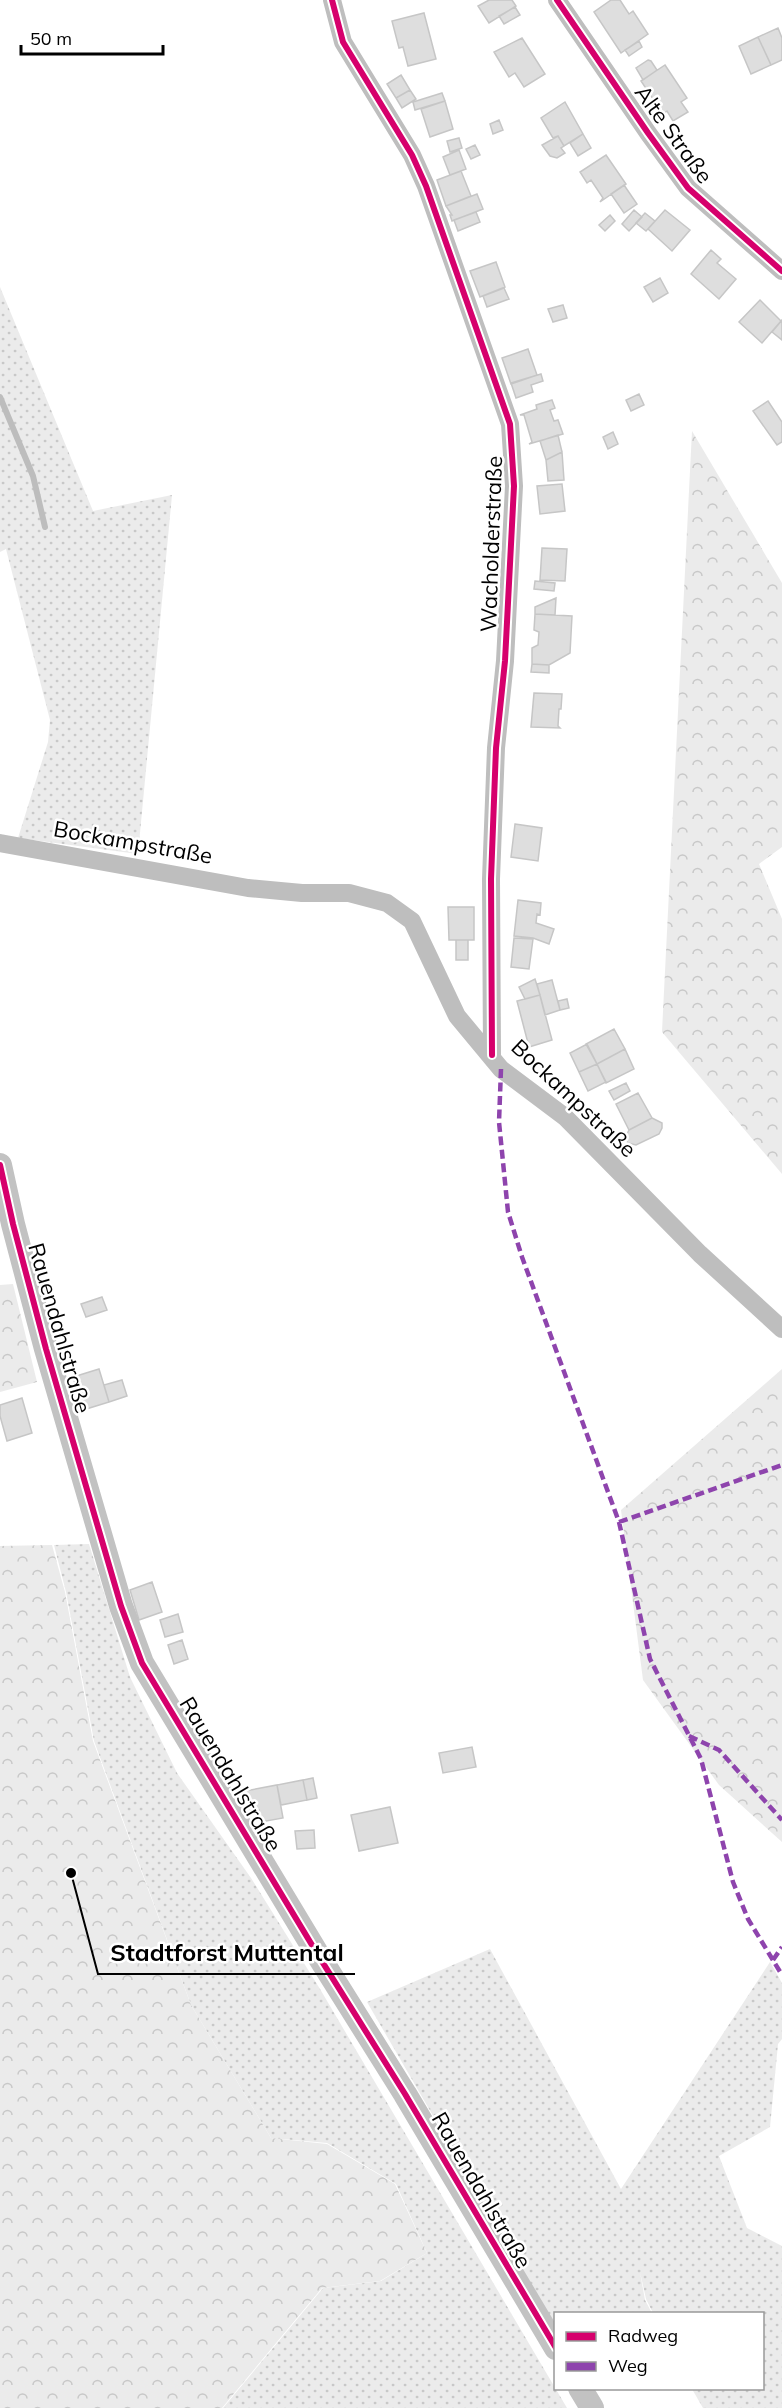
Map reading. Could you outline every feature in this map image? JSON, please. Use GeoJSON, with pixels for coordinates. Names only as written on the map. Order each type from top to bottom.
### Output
{"type":"FeatureCollection","features":[{"type":"Feature","properties":{"kind":"street","name":"Wacholderstraße"},"geometry":{"type":"LineString","coordinates":[[332,0],[343,42],[412,155],[426,186],[510,424],[514,486],[505,661],[495,759],[491,879],[492,1055]]}},
{"type":"Feature","properties":{"kind":"street","name":"Alte Straße"},"geometry":{"type":"LineString","coordinates":[[557,0],[688,188],[782,271]]}},
{"type":"Feature","properties":{"kind":"street","name":"Bockampstraße"},"geometry":{"type":"LineString","coordinates":[[0,843],[248,888],[302,893],[349,893],[387,903],[412,921],[457,1016],[472,1036],[492,1055],[501,1069],[565,1117],[700,1254],[782,1329]]}},
{"type":"Feature","properties":{"kind":"street","name":"Rauendahlstraße"},"geometry":{"type":"LineString","coordinates":[[0,1165],[12,1224],[46,1349],[121,1606],[142,1663],[318,1956],[405,2094],[554,2346]]}},
{"type":"Feature","properties":{"kind":"street"},"geometry":{"type":"LineString","coordinates":[[581,2390],[592,2408]]}},
{"type":"Feature","properties":{"kind":"green space"},"geometry":{"type":"Polygon","coordinates":[[[0,287],[93,511],[172,495],[138,854],[18,838],[48,742],[50,720],[6,549],[0,552],[0,287]]]}},
{"type":"Feature","properties":{"kind":"green space"},"geometry":{"type":"Polygon","coordinates":[[[692,431],[782,583],[782,847],[759,864],[782,919],[782,1174],[662,1032],[692,431]]]}},
{"type":"Feature","properties":{"kind":"green space"},"geometry":{"type":"Polygon","coordinates":[[[13,1284],[37,1382],[0,1392],[0,1285],[13,1284]]]}},
{"type":"Feature","properties":{"kind":"green space"},"geometry":{"type":"Polygon","coordinates":[[[782,1369],[782,1842],[719,1785],[643,1680],[621,1510],[782,1369]]]}},
{"type":"Feature","properties":{"kind":"green space"},"geometry":{"type":"Polygon","coordinates":[[[89,1544],[130,1677],[177,1773],[251,1878],[320,1989],[554,2386],[554,2390],[556,2390],[567,2408],[223,2408],[323,2288],[381,2281],[427,2253],[396,2184],[327,2143],[271,2138],[191,2005],[94,1741],[66,1592],[54,1545],[89,1544]]]}},
{"type":"Feature","properties":{"kind":"green space"},"geometry":{"type":"Polygon","coordinates":[[[52,1545],[65,1592],[93,1741],[191,2005],[271,2138],[327,2144],[395,2184],[427,2253],[380,2281],[322,2288],[222,2408],[0,2408],[0,1546],[52,1545]]]}},
{"type":"Feature","properties":{"kind":"green space"},"geometry":{"type":"Polygon","coordinates":[[[490,1949],[621,2189],[770,1962],[782,1983],[782,2039],[778,2044],[770,2127],[719,2156],[747,2228],[782,2246],[782,2408],[703,2408],[693,2390],[764,2390],[764,2312],[652,2312],[646,2299],[640,2272],[645,2300],[651,2312],[554,2312],[554,2324],[367,2002],[490,1949]]]}},
{"type":"Feature","properties":{"kind":"building"},"geometry":{"type":"Polygon","coordinates":[[[489,0],[512,0],[516,6],[489,23],[478,6],[489,0]]]}},
{"type":"Feature","properties":{"kind":"building"},"geometry":{"type":"Polygon","coordinates":[[[611,0],[620,0],[629,14],[633,11],[648,34],[621,53],[594,12],[611,0]]]}},
{"type":"Feature","properties":{"kind":"building"},"geometry":{"type":"Polygon","coordinates":[[[515,7],[520,15],[504,24],[499,16],[515,7]]]}},
{"type":"Feature","properties":{"kind":"building"},"geometry":{"type":"Polygon","coordinates":[[[424,13],[436,59],[408,66],[403,47],[399,48],[392,21],[424,13]]]}},
{"type":"Feature","properties":{"kind":"building"},"geometry":{"type":"Polygon","coordinates":[[[778,28],[782,38],[782,60],[771,65],[758,37],[778,28]]]}},
{"type":"Feature","properties":{"kind":"building"},"geometry":{"type":"Polygon","coordinates":[[[758,37],[771,65],[751,74],[739,46],[758,37]]]}},
{"type":"Feature","properties":{"kind":"building"},"geometry":{"type":"Polygon","coordinates":[[[522,38],[545,74],[524,87],[515,73],[509,77],[494,52],[522,38]]]}},
{"type":"Feature","properties":{"kind":"building"},"geometry":{"type":"Polygon","coordinates":[[[639,41],[642,47],[629,56],[625,50],[639,41]]]}},
{"type":"Feature","properties":{"kind":"building"},"geometry":{"type":"Polygon","coordinates":[[[648,60],[657,70],[643,80],[636,68],[648,60]]]}},
{"type":"Feature","properties":{"kind":"building"},"geometry":{"type":"Polygon","coordinates":[[[665,65],[687,98],[681,102],[688,112],[673,121],[667,111],[663,114],[641,81],[665,65]]]}},
{"type":"Feature","properties":{"kind":"building"},"geometry":{"type":"Polygon","coordinates":[[[401,75],[410,90],[396,98],[387,84],[401,75]]]}},
{"type":"Feature","properties":{"kind":"building"},"geometry":{"type":"Polygon","coordinates":[[[410,90],[416,99],[402,108],[396,98],[410,90]]]}},
{"type":"Feature","properties":{"kind":"building"},"geometry":{"type":"Polygon","coordinates":[[[442,93],[445,101],[415,110],[413,102],[442,93]]]}},
{"type":"Feature","properties":{"kind":"building"},"geometry":{"type":"Polygon","coordinates":[[[445,101],[453,129],[430,137],[421,109],[445,101]]]}},
{"type":"Feature","properties":{"kind":"building"},"geometry":{"type":"Polygon","coordinates":[[[565,102],[583,134],[564,146],[558,136],[553,138],[541,118],[565,102]]]}},
{"type":"Feature","properties":{"kind":"building"},"geometry":{"type":"Polygon","coordinates":[[[499,120],[503,130],[493,134],[490,124],[499,120]]]}},
{"type":"Feature","properties":{"kind":"building"},"geometry":{"type":"Polygon","coordinates":[[[583,134],[591,148],[578,156],[570,143],[583,134]]]}},
{"type":"Feature","properties":{"kind":"building"},"geometry":{"type":"Polygon","coordinates":[[[558,136],[565,153],[557,158],[550,156],[542,145],[558,136]]]}},
{"type":"Feature","properties":{"kind":"building"},"geometry":{"type":"Polygon","coordinates":[[[459,138],[462,148],[450,152],[447,141],[459,138]]]}},
{"type":"Feature","properties":{"kind":"building"},"geometry":{"type":"Polygon","coordinates":[[[475,145],[480,155],[471,159],[466,149],[475,145]]]}},
{"type":"Feature","properties":{"kind":"building"},"geometry":{"type":"Polygon","coordinates":[[[459,150],[466,169],[450,175],[443,157],[459,150]]]}},
{"type":"Feature","properties":{"kind":"building"},"geometry":{"type":"Polygon","coordinates":[[[606,155],[626,184],[600,202],[603,198],[591,180],[587,183],[580,172],[606,155]]]}},
{"type":"Feature","properties":{"kind":"building"},"geometry":{"type":"Polygon","coordinates":[[[461,171],[471,196],[446,206],[437,180],[461,171]]]}},
{"type":"Feature","properties":{"kind":"building"},"geometry":{"type":"Polygon","coordinates":[[[624,185],[637,204],[624,213],[611,194],[624,185]]]}},
{"type":"Feature","properties":{"kind":"building"},"geometry":{"type":"Polygon","coordinates":[[[477,194],[483,209],[452,221],[450,215],[452,215],[446,206],[477,194]]]}},
{"type":"Feature","properties":{"kind":"building"},"geometry":{"type":"Polygon","coordinates":[[[634,210],[642,217],[629,231],[622,224],[634,210]]]}},
{"type":"Feature","properties":{"kind":"building"},"geometry":{"type":"Polygon","coordinates":[[[665,210],[690,230],[672,251],[648,229],[665,210]]]}},
{"type":"Feature","properties":{"kind":"building"},"geometry":{"type":"Polygon","coordinates":[[[476,212],[480,222],[458,231],[454,220],[476,212]]]}},
{"type":"Feature","properties":{"kind":"building"},"geometry":{"type":"Polygon","coordinates":[[[645,213],[655,221],[646,231],[636,223],[645,213]]]}},
{"type":"Feature","properties":{"kind":"building"},"geometry":{"type":"Polygon","coordinates":[[[610,215],[615,221],[605,231],[599,225],[610,215]]]}},
{"type":"Feature","properties":{"kind":"building"},"geometry":{"type":"Polygon","coordinates":[[[711,250],[721,259],[717,263],[736,279],[719,299],[691,274],[711,250]]]}},
{"type":"Feature","properties":{"kind":"building"},"geometry":{"type":"Polygon","coordinates":[[[496,262],[505,287],[480,297],[470,271],[496,262]]]}},
{"type":"Feature","properties":{"kind":"building"},"geometry":{"type":"Polygon","coordinates":[[[660,278],[668,293],[653,302],[644,287],[660,278]]]}},
{"type":"Feature","properties":{"kind":"building"},"geometry":{"type":"Polygon","coordinates":[[[504,288],[509,299],[487,307],[483,296],[504,288]]]}},
{"type":"Feature","properties":{"kind":"building"},"geometry":{"type":"Polygon","coordinates":[[[760,300],[781,321],[762,343],[739,322],[760,300]]]}},
{"type":"Feature","properties":{"kind":"building"},"geometry":{"type":"Polygon","coordinates":[[[563,305],[567,318],[553,322],[548,309],[563,305]]]}},
{"type":"Feature","properties":{"kind":"building"},"geometry":{"type":"Polygon","coordinates":[[[782,320],[782,340],[772,332],[782,320]]]}},
{"type":"Feature","properties":{"kind":"building"},"geometry":{"type":"Polygon","coordinates":[[[528,349],[537,375],[511,384],[502,358],[528,349]]]}},
{"type":"Feature","properties":{"kind":"building"},"geometry":{"type":"Polygon","coordinates":[[[541,374],[543,381],[531,385],[533,392],[516,398],[511,383],[541,374]]]}},
{"type":"Feature","properties":{"kind":"building"},"geometry":{"type":"Polygon","coordinates":[[[639,394],[644,405],[631,411],[626,400],[639,394]]]}},
{"type":"Feature","properties":{"kind":"building"},"geometry":{"type":"Polygon","coordinates":[[[552,400],[555,408],[550,410],[554,421],[558,420],[563,434],[529,444],[532,442],[524,415],[520,415],[537,409],[536,405],[552,400]]]}},
{"type":"Feature","properties":{"kind":"building"},"geometry":{"type":"Polygon","coordinates":[[[768,401],[782,422],[782,442],[777,445],[753,411],[768,401]]]}},
{"type":"Feature","properties":{"kind":"building"},"geometry":{"type":"Polygon","coordinates":[[[613,432],[618,444],[608,449],[603,437],[613,432]]]}},
{"type":"Feature","properties":{"kind":"building"},"geometry":{"type":"Polygon","coordinates":[[[558,435],[562,452],[546,460],[540,441],[558,435]]]}},
{"type":"Feature","properties":{"kind":"building"},"geometry":{"type":"Polygon","coordinates":[[[562,452],[564,480],[548,481],[546,460],[562,452]]]}},
{"type":"Feature","properties":{"kind":"building"},"geometry":{"type":"Polygon","coordinates":[[[562,484],[565,511],[540,514],[537,486],[562,484]]]}},
{"type":"Feature","properties":{"kind":"building"},"geometry":{"type":"Polygon","coordinates":[[[542,548],[567,549],[565,581],[540,580],[542,548]]]}},
{"type":"Feature","properties":{"kind":"building"},"geometry":{"type":"Polygon","coordinates":[[[535,581],[555,583],[554,591],[534,589],[535,581]]]}},
{"type":"Feature","properties":{"kind":"building"},"geometry":{"type":"Polygon","coordinates":[[[556,598],[555,615],[535,614],[535,607],[556,598]]]}},
{"type":"Feature","properties":{"kind":"building"},"geometry":{"type":"Polygon","coordinates":[[[535,614],[572,616],[570,653],[549,665],[532,664],[532,648],[538,645],[539,632],[534,630],[535,614]]]}},
{"type":"Feature","properties":{"kind":"building"},"geometry":{"type":"Polygon","coordinates":[[[532,664],[549,665],[549,673],[531,672],[532,664]]]}},
{"type":"Feature","properties":{"kind":"building"},"geometry":{"type":"Polygon","coordinates":[[[534,693],[562,694],[558,726],[560,728],[531,727],[534,693]]]}},
{"type":"Feature","properties":{"kind":"building"},"geometry":{"type":"Polygon","coordinates":[[[515,824],[542,828],[538,861],[511,857],[515,824]]]}},
{"type":"Feature","properties":{"kind":"building"},"geometry":{"type":"Polygon","coordinates":[[[518,900],[541,903],[540,915],[537,914],[536,923],[554,929],[549,944],[533,938],[514,936],[518,900]]]}},
{"type":"Feature","properties":{"kind":"building"},"geometry":{"type":"Polygon","coordinates":[[[448,907],[474,907],[474,940],[449,940],[448,907]]]}},
{"type":"Feature","properties":{"kind":"building"},"geometry":{"type":"Polygon","coordinates":[[[514,938],[533,939],[529,969],[511,967],[514,938]]]}},
{"type":"Feature","properties":{"kind":"building"},"geometry":{"type":"Polygon","coordinates":[[[456,940],[468,940],[468,960],[456,960],[456,940]]]}},
{"type":"Feature","properties":{"kind":"building"},"geometry":{"type":"Polygon","coordinates":[[[535,979],[540,995],[525,999],[519,987],[535,979]]]}},
{"type":"Feature","properties":{"kind":"building"},"geometry":{"type":"Polygon","coordinates":[[[552,980],[560,1010],[545,1015],[537,984],[552,980]]]}},
{"type":"Feature","properties":{"kind":"building"},"geometry":{"type":"Polygon","coordinates":[[[540,995],[552,1040],[529,1047],[517,1001],[540,995]]]}},
{"type":"Feature","properties":{"kind":"building"},"geometry":{"type":"Polygon","coordinates":[[[567,999],[569,1008],[560,1010],[558,1001],[567,999]]]}},
{"type":"Feature","properties":{"kind":"building"},"geometry":{"type":"Polygon","coordinates":[[[614,1029],[625,1049],[597,1064],[586,1044],[614,1029]]]}},
{"type":"Feature","properties":{"kind":"building"},"geometry":{"type":"Polygon","coordinates":[[[587,1044],[597,1064],[579,1072],[570,1053],[587,1044]]]}},
{"type":"Feature","properties":{"kind":"building"},"geometry":{"type":"Polygon","coordinates":[[[625,1049],[634,1069],[606,1083],[597,1064],[625,1049]]]}},
{"type":"Feature","properties":{"kind":"building"},"geometry":{"type":"Polygon","coordinates":[[[597,1064],[606,1082],[588,1091],[579,1072],[597,1064]]]}},
{"type":"Feature","properties":{"kind":"building"},"geometry":{"type":"Polygon","coordinates":[[[626,1083],[630,1091],[614,1100],[609,1091],[626,1083]]]}},
{"type":"Feature","properties":{"kind":"building"},"geometry":{"type":"Polygon","coordinates":[[[638,1093],[652,1118],[629,1130],[616,1104],[638,1093]]]}},
{"type":"Feature","properties":{"kind":"building"},"geometry":{"type":"Polygon","coordinates":[[[652,1118],[662,1123],[659,1134],[636,1145],[628,1143],[625,1138],[629,1130],[652,1118]]]}},
{"type":"Feature","properties":{"kind":"building"},"geometry":{"type":"Polygon","coordinates":[[[102,1297],[107,1310],[86,1317],[81,1304],[102,1297]]]}},
{"type":"Feature","properties":{"kind":"building"},"geometry":{"type":"Polygon","coordinates":[[[99,1369],[109,1402],[83,1410],[73,1377],[99,1369]]]}},
{"type":"Feature","properties":{"kind":"building"},"geometry":{"type":"Polygon","coordinates":[[[122,1380],[127,1396],[109,1402],[104,1385],[122,1380]]]}},
{"type":"Feature","properties":{"kind":"building"},"geometry":{"type":"Polygon","coordinates":[[[22,1398],[32,1433],[7,1441],[0,1416],[0,1405],[22,1398]]]}},
{"type":"Feature","properties":{"kind":"building"},"geometry":{"type":"Polygon","coordinates":[[[152,1582],[162,1612],[139,1620],[130,1590],[152,1582]]]}},
{"type":"Feature","properties":{"kind":"building"},"geometry":{"type":"Polygon","coordinates":[[[178,1614],[183,1632],[165,1637],[160,1620],[178,1614]]]}},
{"type":"Feature","properties":{"kind":"building"},"geometry":{"type":"Polygon","coordinates":[[[182,1640],[188,1659],[174,1664],[168,1645],[182,1640]]]}},
{"type":"Feature","properties":{"kind":"building"},"geometry":{"type":"Polygon","coordinates":[[[472,1747],[476,1767],[443,1773],[439,1753],[472,1747]]]}},
{"type":"Feature","properties":{"kind":"building"},"geometry":{"type":"Polygon","coordinates":[[[313,1778],[317,1798],[307,1800],[303,1780],[313,1778]]]}},
{"type":"Feature","properties":{"kind":"building"},"geometry":{"type":"Polygon","coordinates":[[[303,1780],[307,1800],[281,1805],[277,1785],[303,1780]]]}},
{"type":"Feature","properties":{"kind":"building"},"geometry":{"type":"Polygon","coordinates":[[[277,1785],[283,1818],[261,1822],[259,1810],[250,1812],[245,1791],[277,1785]]]}},
{"type":"Feature","properties":{"kind":"building"},"geometry":{"type":"Polygon","coordinates":[[[390,1807],[398,1843],[359,1851],[351,1815],[390,1807]]]}},
{"type":"Feature","properties":{"kind":"building"},"geometry":{"type":"Polygon","coordinates":[[[314,1830],[315,1848],[297,1849],[295,1831],[314,1830]]]}},
{"type":"Feature","properties":{"kind":"waterway"},"geometry":{"type":"LineString","coordinates":[[0,397],[33,476],[45,527]]}},
{"type":"Feature","properties":{"kind":"marked path"},"geometry":{"type":"LineString","coordinates":[[501,1069],[499,1122],[508,1212],[522,1257],[619,1522],[650,1659],[701,1759],[733,1882],[748,1919],[782,1975]]}},
{"type":"Feature","properties":{"kind":"marked path"},"geometry":{"type":"LineString","coordinates":[[619,1522],[782,1465]]}},
{"type":"Feature","properties":{"kind":"marked path"},"geometry":{"type":"LineString","coordinates":[[689,1736],[719,1750],[782,1820]]}},
{"type":"Feature","properties":{"kind":"marked path"},"geometry":{"type":"LineString","coordinates":[[773,1960],[782,1947]]}},
{"type":"Feature","properties":{"kind":"cycle path"},"geometry":{"type":"LineString","coordinates":[[332,0],[343,42],[412,155],[426,186],[510,424],[514,486],[505,661],[496,748],[491,879],[492,1055]]}},
{"type":"Feature","properties":{"kind":"cycle path"},"geometry":{"type":"LineString","coordinates":[[557,0],[688,188],[782,271]]}},
{"type":"Feature","properties":{"kind":"cycle path"},"geometry":{"type":"LineString","coordinates":[[0,1165],[46,1349],[121,1606],[142,1663],[318,1955],[405,2094],[554,2345]]}},
{"type":"Feature","properties":{"kind":"place","name":"Stadtforst Muttental"},"geometry":{"type":"Point","coordinates":[71,1873]}}]}
